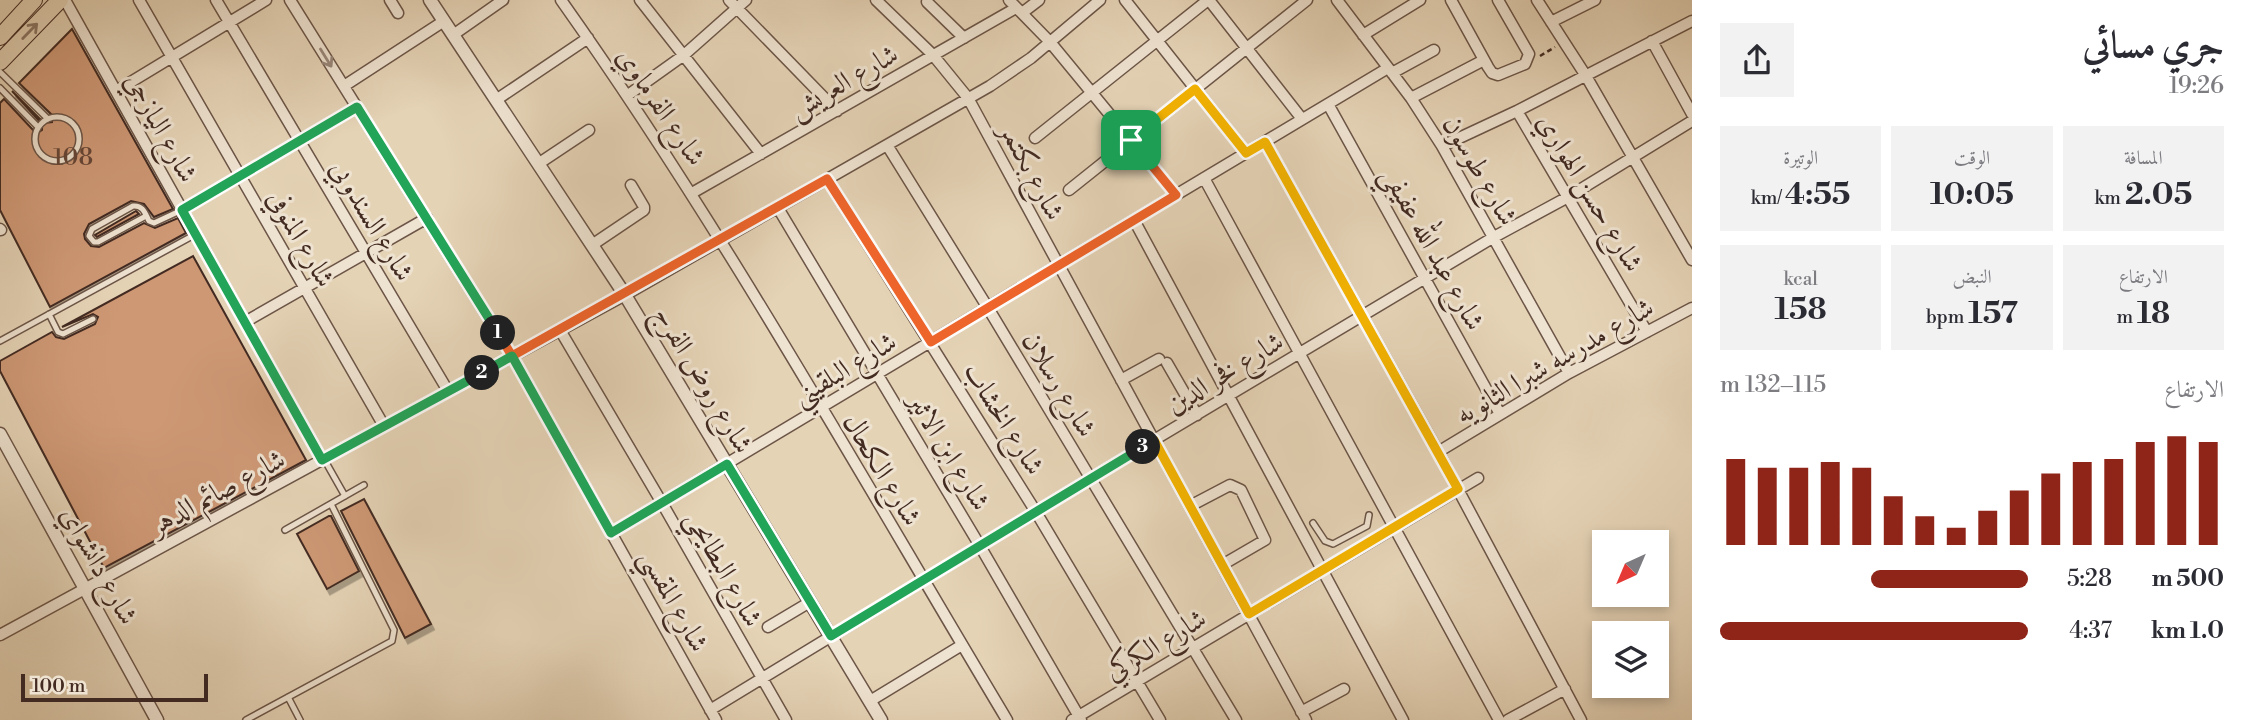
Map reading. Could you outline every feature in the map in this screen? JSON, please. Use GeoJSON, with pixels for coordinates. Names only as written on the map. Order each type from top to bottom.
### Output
{"type":"FeatureCollection","features":[{"type":"Feature","properties":{"kind":"main road"},"geometry":{"type":"LineString","coordinates":[[4,27],[34,0]]}},
{"type":"Feature","properties":{"kind":"main road"},"geometry":{"type":"LineString","coordinates":[[0,62],[62,0]]}},
{"type":"Feature","properties":{"kind":"street","name":"شارع اليازجي"},"geometry":{"type":"LineString","coordinates":[[62,0],[323,459]]}},
{"type":"Feature","properties":{"kind":"street","name":"شارع المنوفي"},"geometry":{"type":"LineString","coordinates":[[139,0],[384,426]]}},
{"type":"Feature","properties":{"kind":"street","name":"شارع السندوبي"},"geometry":{"type":"LineString","coordinates":[[216,0],[448,391]]}},
{"type":"Feature","properties":{"kind":"street"},"geometry":{"type":"LineString","coordinates":[[116,91],[266,0]]}},
{"type":"Feature","properties":{"kind":"street","name":"شارع المقسي"},"geometry":{"type":"LineString","coordinates":[[290,0],[512,356],[713,715]]}},
{"type":"Feature","properties":{"kind":"street"},"geometry":{"type":"LineString","coordinates":[[390,0],[398,13]]}},
{"type":"Feature","properties":{"kind":"street","name":"شارع روض الفرج"},"geometry":{"type":"LineString","coordinates":[[430,0],[625,295],[881,720]]}},
{"type":"Feature","properties":{"kind":"street"},"geometry":{"type":"LineString","coordinates":[[453,35],[503,0]]}},
{"type":"Feature","properties":{"kind":"street","name":"شارع الفرماوي"},"geometry":{"type":"LineString","coordinates":[[561,0],[628,95],[721,241]]}},
{"type":"Feature","properties":{"kind":"street"},"geometry":{"type":"LineString","coordinates":[[640,0],[761,154]]}},
{"type":"Feature","properties":{"kind":"street","name":"شارع بكتمر"},"geometry":{"type":"LineString","coordinates":[[876,0],[933,55],[968,98],[1303,716]]}},
{"type":"Feature","properties":{"kind":"street","name":"شارع العريش"},"geometry":{"type":"LineString","coordinates":[[692,193],[1016,7],[1039,0]]}},
{"type":"Feature","properties":{"kind":"street","name":"شارع صائم الدهر"},"geometry":{"type":"LineString","coordinates":[[0,635],[721,241],[1011,73],[1100,0]]}},
{"type":"Feature","properties":{"kind":"street"},"geometry":{"type":"LineString","coordinates":[[1125,0],[1246,153]]}},
{"type":"Feature","properties":{"kind":"street"},"geometry":{"type":"LineString","coordinates":[[1035,138],[1208,0],[1302,119]]}},
{"type":"Feature","properties":{"kind":"street"},"geometry":{"type":"LineString","coordinates":[[1069,190],[1307,0]]}},
{"type":"Feature","properties":{"kind":"street","name":"شارع طوسون"},"geometry":{"type":"LineString","coordinates":[[1337,0],[1411,98],[1442,146],[1569,373]]}},
{"type":"Feature","properties":{"kind":"street"},"geometry":{"type":"LineString","coordinates":[[1363,35],[1420,0]]}},
{"type":"Feature","properties":{"kind":"street"},"geometry":{"type":"LineString","coordinates":[[1451,0],[1492,73],[1499,75],[1525,64],[1528,59],[1527,49],[1498,0]]}},
{"type":"Feature","properties":{"kind":"street"},"geometry":{"type":"LineString","coordinates":[[1536,0],[1586,76],[1692,260]]}},
{"type":"Feature","properties":{"kind":"street"},"geometry":{"type":"LineString","coordinates":[[1551,22],[1595,0]]}},
{"type":"Feature","properties":{"kind":"street"},"geometry":{"type":"LineString","coordinates":[[927,2],[964,38]]}},
{"type":"Feature","properties":{"kind":"street"},"geometry":{"type":"LineString","coordinates":[[628,95],[684,55],[737,3],[837,110]]}},
{"type":"Feature","properties":{"kind":"street"},"geometry":{"type":"LineString","coordinates":[[1016,7],[1050,42],[1176,195]]}},
{"type":"Feature","properties":{"kind":"street"},"geometry":{"type":"LineString","coordinates":[[1442,146],[1517,111],[1692,20]]}},
{"type":"Feature","properties":{"kind":"street"},"geometry":{"type":"LineString","coordinates":[[344,86],[444,21]]}},
{"type":"Feature","properties":{"kind":"street"},"geometry":{"type":"LineString","coordinates":[[496,100],[588,38]]}},
{"type":"Feature","properties":{"kind":"street"},"geometry":{"type":"LineString","coordinates":[[1652,41],[1692,114]]}},
{"type":"Feature","properties":{"kind":"street","name":"شارع البلقيني"},"geometry":{"type":"LineString","coordinates":[[611,533],[1302,119],[1390,70],[1434,50]]}},
{"type":"Feature","properties":{"kind":"street"},"geometry":{"type":"LineString","coordinates":[[1411,98],[1484,60]]}},
{"type":"Feature","properties":{"kind":"street","name":"شارع عبد الله عفيفي"},"geometry":{"type":"LineString","coordinates":[[1328,104],[1500,414]]}},
{"type":"Feature","properties":{"kind":"street"},"geometry":{"type":"LineString","coordinates":[[182,210],[357,107]]}},
{"type":"Feature","properties":{"kind":"street","name":"شارع حسن الهواري"},"geometry":{"type":"LineString","coordinates":[[1517,111],[1647,332]]}},
{"type":"Feature","properties":{"kind":"street","name":"شارع فخر الدين"},"geometry":{"type":"LineString","coordinates":[[713,715],[761,679],[923,580],[1692,121]]}},
{"type":"Feature","properties":{"kind":"street"},"geometry":{"type":"LineString","coordinates":[[538,164],[589,131]]}},
{"type":"Feature","properties":{"kind":"street"},"geometry":{"type":"LineString","coordinates":[[1265,142],[1438,452],[1581,720]]}},
{"type":"Feature","properties":{"kind":"street","name":"شارع رسلان"},"geometry":{"type":"LineString","coordinates":[[887,145],[1236,720]]}},
{"type":"Feature","properties":{"kind":"street"},"geometry":{"type":"LineString","coordinates":[[1204,178],[1499,720]]}},
{"type":"Feature","properties":{"kind":"street","name":"شارع الخشاب"},"geometry":{"type":"LineString","coordinates":[[827,179],[1036,512],[1160,720]]}},
{"type":"Feature","properties":{"kind":"street"},"geometry":{"type":"LineString","coordinates":[[592,245],[644,211],[645,206],[631,185]]}},
{"type":"Feature","properties":{"kind":"street","name":"شارع ابن الاثير"},"geometry":{"type":"LineString","coordinates":[[778,208],[980,546],[1077,719]]}},
{"type":"Feature","properties":{"kind":"street"},"geometry":{"type":"LineString","coordinates":[[245,322],[427,218]]}},
{"type":"Feature","properties":{"kind":"street"},"geometry":{"type":"LineString","coordinates":[[1134,220],[1403,720]]}},
{"type":"Feature","properties":{"kind":"street","name":"شارع الكحال"},"geometry":{"type":"LineString","coordinates":[[721,241],[1007,720]]}},
{"type":"Feature","properties":{"kind":"street","name":"شارع مدرسه شبرا الثانويه"},"geometry":{"type":"LineString","coordinates":[[1438,452],[1569,373],[1692,308]]}},
{"type":"Feature","properties":{"kind":"street","name":"شارع البطايحي"},"geometry":{"type":"LineString","coordinates":[[560,330],[786,720]]}},
{"type":"Feature","properties":{"kind":"street"},"geometry":{"type":"LineString","coordinates":[[1121,380],[1163,361],[1197,415]]}},
{"type":"Feature","properties":{"kind":"street","name":"شارع دانشواي"},"geometry":{"type":"LineString","coordinates":[[0,433],[157,720]]}},
{"type":"Feature","properties":{"kind":"street","name":"شارع الكركي"},"geometry":{"type":"LineString","coordinates":[[1077,719],[1478,478]]}},
{"type":"Feature","properties":{"kind":"street"},"geometry":{"type":"LineString","coordinates":[[1190,506],[1230,485],[1241,490],[1265,540],[1222,565]]}},
{"type":"Feature","properties":{"kind":"street"},"geometry":{"type":"LineString","coordinates":[[768,627],[810,602]]}},
{"type":"Feature","properties":{"kind":"street"},"geometry":{"type":"LineString","coordinates":[[870,701],[962,645]]}},
{"type":"Feature","properties":{"kind":"street"},"geometry":{"type":"LineString","coordinates":[[1303,716],[1344,689]]}},
{"type":"Feature","properties":{"kind":"street"},"geometry":{"type":"LineString","coordinates":[[1508,720],[1565,689]]}},
{"type":"Feature","properties":{"kind":"lane"},"geometry":{"type":"LineString","coordinates":[[0,72],[48,119]]}},
{"type":"Feature","properties":{"kind":"lane"},"geometry":{"type":"LineString","coordinates":[[0,88],[38,127]]}},
{"type":"Feature","properties":{"kind":"lane"},"geometry":{"type":"LineString","coordinates":[[48,119],[66,119],[75,127],[79,139],[71,156],[60,161],[47,159],[42,155],[35,139],[38,127],[48,119]]}},
{"type":"Feature","properties":{"kind":"lane"},"geometry":{"type":"LineString","coordinates":[[146,216],[98,242],[94,242],[89,236],[92,229],[133,206],[141,207],[149,221],[154,223],[182,210]]}},
{"type":"Feature","properties":{"kind":"lane"},"geometry":{"type":"LineString","coordinates":[[0,341],[196,234]]}},
{"type":"Feature","properties":{"kind":"lane"},"geometry":{"type":"LineString","coordinates":[[49,314],[58,332],[66,334],[93,319]]}},
{"type":"Feature","properties":{"kind":"lane"},"geometry":{"type":"LineString","coordinates":[[323,459],[345,496]]}},
{"type":"Feature","properties":{"kind":"lane"},"geometry":{"type":"LineString","coordinates":[[285,530],[364,485]]}},
{"type":"Feature","properties":{"kind":"lane"},"geometry":{"type":"LineString","coordinates":[[246,720],[388,645],[394,636],[394,630],[331,504]]}},
{"type":"Feature","properties":{"kind":"lane"},"geometry":{"type":"LineString","coordinates":[[1312,523],[1329,545],[1367,526],[1369,515]]}},
{"type":"Feature","properties":{"kind":"lane"},"geometry":{"type":"LineString","coordinates":[[1349,536],[1357,550]]}},
{"type":"Feature","properties":{"kind":"lane"},"geometry":{"type":"LineString","coordinates":[[288,697],[300,720]]}},
{"type":"Feature","properties":{"kind":"path"},"geometry":{"type":"LineString","coordinates":[[1528,59],[1538,58],[1564,42]]}},
{"type":"Feature","properties":{"kind":"building"},"geometry":{"type":"Polygon","coordinates":[[[72,29],[173,209],[154,217],[144,204],[131,201],[89,224],[84,234],[85,239],[91,246],[99,247],[144,223],[155,228],[178,218],[186,233],[50,307],[0,210],[0,103],[4,99],[34,131],[42,130],[42,124],[12,91],[44,123],[52,122],[52,115],[19,83],[72,29]]]}},
{"type":"Feature","properties":{"kind":"building"},"geometry":{"type":"Polygon","coordinates":[[[136,211],[139,214],[97,237],[95,235],[136,211]]]}},
{"type":"Feature","properties":{"kind":"building"},"geometry":{"type":"Polygon","coordinates":[[[193,256],[306,460],[104,568],[0,371],[0,361],[52,332],[56,337],[64,339],[95,324],[98,317],[93,314],[62,327],[193,256]]]}},
{"type":"Feature","properties":{"kind":"building"},"geometry":{"type":"Polygon","coordinates":[[[364,499],[431,624],[405,638],[341,511],[364,499]]]}},
{"type":"Feature","properties":{"kind":"building"},"geometry":{"type":"Polygon","coordinates":[[[329,516],[359,571],[327,589],[297,534],[329,516]]]}},
{"type":"Feature","properties":{"kind":"route"},"geometry":{"type":"LineString","coordinates":[[1131,140],[1176,195],[931,342],[827,179],[625,295],[512,356],[357,107],[182,210],[322,460],[512,356],[611,533],[727,464],[831,636],[1154,440],[1249,614],[1458,489],[1265,142],[1246,153],[1195,89],[1131,140]]}}]}
